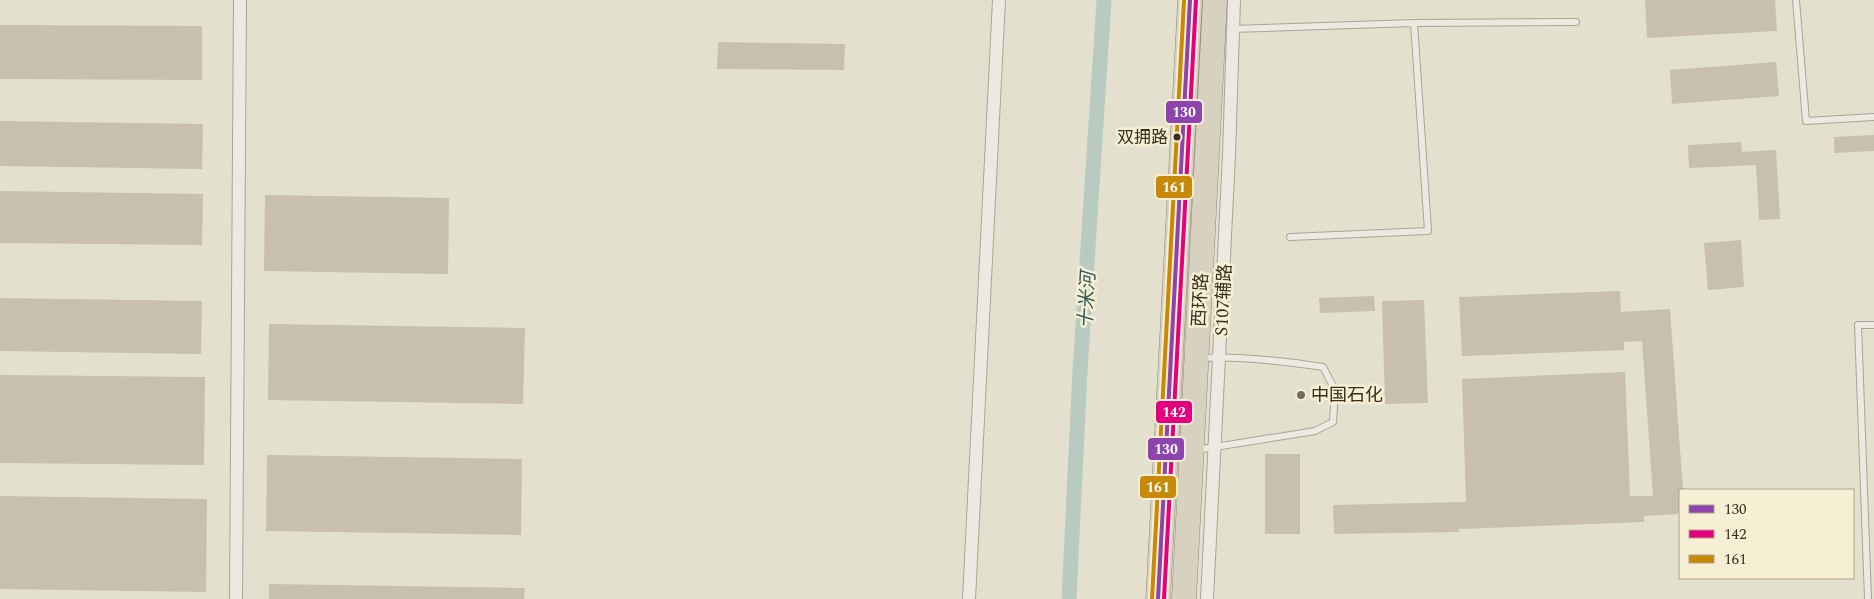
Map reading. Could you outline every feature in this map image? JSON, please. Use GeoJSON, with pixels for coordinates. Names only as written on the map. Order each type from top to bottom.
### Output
{"type":"FeatureCollection","features":[{"type":"Feature","properties":{"kind":"highway","name":"西环路"},"geometry":{"type":"LineString","coordinates":[[1158,599],[1190,0]]}},
{"type":"Feature","properties":{"kind":"highway","name":"西环路"},"geometry":{"type":"LineString","coordinates":[[1184,599],[1204,449],[1223,27],[1215,0]]}},
{"type":"Feature","properties":{"kind":"street"},"geometry":{"type":"LineString","coordinates":[[236,599],[240,0]]}},
{"type":"Feature","properties":{"kind":"street"},"geometry":{"type":"LineString","coordinates":[[969,599],[999,0]]}},
{"type":"Feature","properties":{"kind":"street"},"geometry":{"type":"LineString","coordinates":[[1223,27],[1234,0]]}},
{"type":"Feature","properties":{"kind":"street"},"geometry":{"type":"LineString","coordinates":[[1204,449],[1207,599]]}},
{"type":"Feature","properties":{"kind":"lane"},"geometry":{"type":"LineString","coordinates":[[1796,0],[1806,120],[1874,116]]}},
{"type":"Feature","properties":{"kind":"lane"},"geometry":{"type":"LineString","coordinates":[[1188,24],[1223,27],[1576,22]]}},
{"type":"Feature","properties":{"kind":"lane"},"geometry":{"type":"LineString","coordinates":[[1290,237],[1428,231],[1414,23]]}},
{"type":"Feature","properties":{"kind":"lane"},"geometry":{"type":"LineString","coordinates":[[1868,599],[1858,325],[1874,325]]}},
{"type":"Feature","properties":{"kind":"lane"},"geometry":{"type":"LineString","coordinates":[[1204,449],[1315,431],[1333,422],[1335,390],[1323,367],[1281,361],[1208,358]]}},
{"type":"Feature","properties":{"kind":"building"},"geometry":{"type":"Polygon","coordinates":[[[1645,0],[1775,0],[1777,31],[1647,38],[1645,0]]]}},
{"type":"Feature","properties":{"kind":"building"},"geometry":{"type":"Polygon","coordinates":[[[0,25],[202,26],[202,80],[0,79],[0,25]]]}},
{"type":"Feature","properties":{"kind":"building"},"geometry":{"type":"Polygon","coordinates":[[[718,42],[845,44],[844,70],[717,69],[718,42]]]}},
{"type":"Feature","properties":{"kind":"building"},"geometry":{"type":"Polygon","coordinates":[[[1776,62],[1779,96],[1672,104],[1670,70],[1776,62]]]}},
{"type":"Feature","properties":{"kind":"building"},"geometry":{"type":"Polygon","coordinates":[[[0,121],[203,124],[202,169],[0,166],[0,121]]]}},
{"type":"Feature","properties":{"kind":"building"},"geometry":{"type":"Polygon","coordinates":[[[1874,135],[1874,151],[1834,153],[1834,137],[1874,135]]]}},
{"type":"Feature","properties":{"kind":"building"},"geometry":{"type":"Polygon","coordinates":[[[1741,142],[1742,152],[1776,150],[1780,219],[1759,220],[1756,165],[1689,168],[1688,145],[1741,142]]]}},
{"type":"Feature","properties":{"kind":"building"},"geometry":{"type":"Polygon","coordinates":[[[0,191],[203,194],[202,245],[0,243],[0,191]]]}},
{"type":"Feature","properties":{"kind":"building"},"geometry":{"type":"Polygon","coordinates":[[[265,195],[449,198],[448,274],[264,271],[265,195]]]}},
{"type":"Feature","properties":{"kind":"building"},"geometry":{"type":"Polygon","coordinates":[[[1741,240],[1744,287],[1708,290],[1704,243],[1741,240]]]}},
{"type":"Feature","properties":{"kind":"building"},"geometry":{"type":"Polygon","coordinates":[[[1620,291],[1621,312],[1670,309],[1683,489],[1679,489],[1679,514],[1644,516],[1644,522],[1459,529],[1459,532],[1334,534],[1333,505],[1466,502],[1462,379],[1625,372],[1630,496],[1653,496],[1642,341],[1624,342],[1624,350],[1462,356],[1459,297],[1620,291]]]}},
{"type":"Feature","properties":{"kind":"building"},"geometry":{"type":"Polygon","coordinates":[[[1374,296],[1375,311],[1320,313],[1319,298],[1374,296]]]}},
{"type":"Feature","properties":{"kind":"building"},"geometry":{"type":"Polygon","coordinates":[[[0,298],[202,301],[201,354],[0,351],[0,298]]]}},
{"type":"Feature","properties":{"kind":"building"},"geometry":{"type":"Polygon","coordinates":[[[1424,300],[1428,403],[1385,404],[1382,301],[1424,300]]]}},
{"type":"Feature","properties":{"kind":"building"},"geometry":{"type":"Polygon","coordinates":[[[269,324],[525,328],[523,404],[268,400],[269,324]]]}},
{"type":"Feature","properties":{"kind":"building"},"geometry":{"type":"Polygon","coordinates":[[[0,375],[205,377],[204,465],[0,463],[0,375]]]}},
{"type":"Feature","properties":{"kind":"building"},"geometry":{"type":"Polygon","coordinates":[[[1265,454],[1300,454],[1300,534],[1265,534],[1265,454]]]}},
{"type":"Feature","properties":{"kind":"building"},"geometry":{"type":"Polygon","coordinates":[[[267,455],[522,459],[521,535],[266,531],[267,455]]]}},
{"type":"Feature","properties":{"kind":"building"},"geometry":{"type":"Polygon","coordinates":[[[0,496],[207,499],[206,592],[0,589],[0,496]]]}},
{"type":"Feature","properties":{"kind":"building"},"geometry":{"type":"Polygon","coordinates":[[[269,584],[525,588],[524,599],[269,599],[269,584]]]}},
{"type":"Feature","properties":{"kind":"waterway","name":"十米河"},"geometry":{"type":"LineString","coordinates":[[1069,599],[1080,371],[1104,0]]}},
{"type":"Feature","properties":{"kind":"transit line","name":"161"},"geometry":{"type":"LineString","coordinates":[[1152,599],[1184,0]]}},
{"type":"Feature","properties":{"kind":"transit line","name":"130"},"geometry":{"type":"LineString","coordinates":[[1158,599],[1190,0]]}},
{"type":"Feature","properties":{"kind":"transit line","name":"142"},"geometry":{"type":"LineString","coordinates":[[1164,599],[1196,0]]}},
{"type":"Feature","properties":{"kind":"place","name":"双拥路"},"geometry":{"type":"Point","coordinates":[1177,137]}},
{"type":"Feature","properties":{"kind":"place","name":"中国石化"},"geometry":{"type":"Point","coordinates":[1301,395]}}]}
